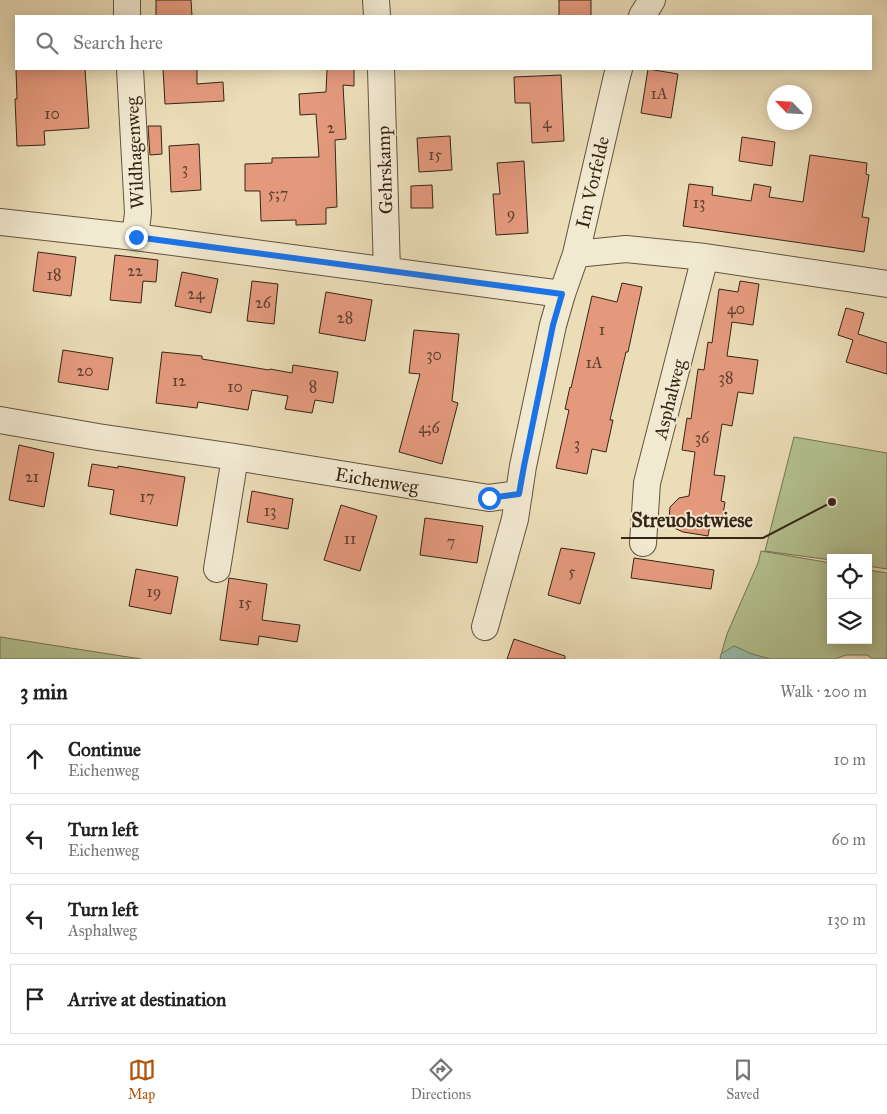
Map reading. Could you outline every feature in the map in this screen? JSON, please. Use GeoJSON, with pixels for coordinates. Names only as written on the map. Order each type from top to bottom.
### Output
{"type":"FeatureCollection","features":[{"type":"Feature","properties":{"kind":"street"},"geometry":{"type":"LineString","coordinates":[[126,0],[127,15]]}},
{"type":"Feature","properties":{"kind":"street"},"geometry":{"type":"LineString","coordinates":[[376,0],[377,15]]}},
{"type":"Feature","properties":{"kind":"street"},"geometry":{"type":"LineString","coordinates":[[643,15],[652,0]]}},
{"type":"Feature","properties":{"kind":"street","name":"Wildhagenweg"},"geometry":{"type":"LineString","coordinates":[[130,70],[138,213],[136,237]]}},
{"type":"Feature","properties":{"kind":"street","name":"Gehrskamp"},"geometry":{"type":"LineString","coordinates":[[381,70],[387,271]]}},
{"type":"Feature","properties":{"kind":"street","name":"Im Vorfelde"},"geometry":{"type":"LineString","coordinates":[[562,294],[576,254],[619,70]]}},
{"type":"Feature","properties":{"kind":"street"},"geometry":{"type":"LineString","coordinates":[[0,222],[136,237],[562,294],[553,325],[533,419],[515,519],[485,626]]}},
{"type":"Feature","properties":{"kind":"street"},"geometry":{"type":"LineString","coordinates":[[576,254],[626,249],[705,257],[887,284]]}},
{"type":"Feature","properties":{"kind":"street","name":"Asphalweg"},"geometry":{"type":"LineString","coordinates":[[643,543],[647,483],[705,257]]}},
{"type":"Feature","properties":{"kind":"street","name":"Eichenweg"},"geometry":{"type":"LineString","coordinates":[[0,420],[489,498],[519,494]]}},
{"type":"Feature","properties":{"kind":"street"},"geometry":{"type":"LineString","coordinates":[[217,570],[235,457]]}},
{"type":"Feature","properties":{"kind":"green space"},"geometry":{"type":"Polygon","coordinates":[[[794,437],[887,453],[887,569],[872,567],[872,554],[827,554],[827,559],[765,551],[794,437]]]}},
{"type":"Feature","properties":{"kind":"green space"},"geometry":{"type":"Polygon","coordinates":[[[761,551],[827,562],[827,644],[872,644],[872,571],[887,573],[887,659],[873,659],[867,655],[846,655],[835,659],[770,659],[751,654],[734,646],[721,655],[727,634],[758,563],[761,551]]]}},
{"type":"Feature","properties":{"kind":"green space"},"geometry":{"type":"Polygon","coordinates":[[[0,637],[141,659],[0,659],[0,637]]]}},
{"type":"Feature","properties":{"kind":"shaded area"},"geometry":{"type":"Polygon","coordinates":[[[734,646],[770,659],[720,659],[721,654],[734,646]]]}},
{"type":"Feature","properties":{"kind":"building"},"geometry":{"type":"Polygon","coordinates":[[[156,0],[191,0],[192,15],[156,15],[156,0]]]}},
{"type":"Feature","properties":{"kind":"building"},"geometry":{"type":"Polygon","coordinates":[[[559,0],[591,0],[591,15],[559,15],[559,0]]]}},
{"type":"Feature","properties":{"kind":"building"},"geometry":{"type":"Polygon","coordinates":[[[16,70],[85,70],[89,128],[44,131],[45,145],[17,146],[15,99],[17,99],[16,70]]]}},
{"type":"Feature","properties":{"kind":"building"},"geometry":{"type":"Polygon","coordinates":[[[163,70],[197,70],[197,84],[223,82],[224,101],[165,104],[163,70]]]}},
{"type":"Feature","properties":{"kind":"building"},"geometry":{"type":"Polygon","coordinates":[[[327,70],[354,70],[354,86],[343,85],[346,139],[335,140],[337,207],[326,208],[326,224],[296,225],[296,220],[261,221],[260,191],[245,191],[245,164],[272,163],[272,158],[319,157],[316,114],[300,115],[299,94],[326,92],[327,70]]]}},
{"type":"Feature","properties":{"kind":"building"},"geometry":{"type":"Polygon","coordinates":[[[648,70],[678,74],[671,118],[641,113],[648,70]]]}},
{"type":"Feature","properties":{"kind":"building"},"geometry":{"type":"Polygon","coordinates":[[[561,75],[564,141],[532,143],[530,103],[515,103],[514,77],[561,75]]]}},
{"type":"Feature","properties":{"kind":"building"},"geometry":{"type":"Polygon","coordinates":[[[148,126],[161,126],[162,154],[150,155],[148,126]]]}},
{"type":"Feature","properties":{"kind":"building"},"geometry":{"type":"Polygon","coordinates":[[[450,136],[452,170],[419,172],[417,138],[450,136]]]}},
{"type":"Feature","properties":{"kind":"building"},"geometry":{"type":"Polygon","coordinates":[[[742,137],[775,142],[772,166],[739,161],[742,137]]]}},
{"type":"Feature","properties":{"kind":"building"},"geometry":{"type":"Polygon","coordinates":[[[199,144],[201,190],[171,192],[169,146],[199,144]]]}},
{"type":"Feature","properties":{"kind":"building"},"geometry":{"type":"Polygon","coordinates":[[[810,155],[867,163],[866,174],[869,175],[862,217],[869,218],[864,252],[683,226],[689,184],[713,187],[712,195],[751,201],[754,184],[771,187],[769,197],[803,202],[810,155]]]}},
{"type":"Feature","properties":{"kind":"building"},"geometry":{"type":"Polygon","coordinates":[[[524,161],[528,233],[496,235],[493,194],[500,194],[497,163],[524,161]]]}},
{"type":"Feature","properties":{"kind":"building"},"geometry":{"type":"Polygon","coordinates":[[[432,185],[433,208],[411,208],[411,186],[432,185]]]}},
{"type":"Feature","properties":{"kind":"building"},"geometry":{"type":"Polygon","coordinates":[[[38,252],[76,257],[71,296],[33,291],[38,252]]]}},
{"type":"Feature","properties":{"kind":"building"},"geometry":{"type":"Polygon","coordinates":[[[115,255],[158,260],[156,282],[143,281],[141,303],[110,300],[115,255]]]}},
{"type":"Feature","properties":{"kind":"building"},"geometry":{"type":"Polygon","coordinates":[[[182,272],[218,279],[211,313],[175,306],[182,272]]]}},
{"type":"Feature","properties":{"kind":"building"},"geometry":{"type":"Polygon","coordinates":[[[252,281],[278,284],[274,324],[247,321],[252,281]]]}},
{"type":"Feature","properties":{"kind":"building"},"geometry":{"type":"Polygon","coordinates":[[[740,281],[759,284],[753,325],[732,322],[727,356],[758,360],[753,394],[738,392],[732,426],[722,424],[714,475],[725,476],[721,501],[725,502],[722,521],[711,519],[708,536],[683,532],[672,527],[669,519],[670,507],[679,498],[689,496],[695,452],[682,450],[687,418],[691,419],[698,369],[704,370],[708,342],[712,343],[719,289],[738,292],[740,281]]]}},
{"type":"Feature","properties":{"kind":"building"},"geometry":{"type":"Polygon","coordinates":[[[622,283],[642,287],[628,352],[626,352],[610,420],[613,420],[606,452],[592,449],[587,474],[556,468],[569,410],[565,409],[592,296],[617,302],[622,283]]]}},
{"type":"Feature","properties":{"kind":"building"},"geometry":{"type":"Polygon","coordinates":[[[326,292],[372,300],[365,341],[319,333],[326,292]]]}},
{"type":"Feature","properties":{"kind":"building"},"geometry":{"type":"Polygon","coordinates":[[[846,308],[864,313],[858,334],[887,343],[887,374],[846,362],[853,340],[838,335],[846,308]]]}},
{"type":"Feature","properties":{"kind":"building"},"geometry":{"type":"Polygon","coordinates":[[[414,330],[459,334],[452,401],[458,403],[442,464],[399,452],[420,374],[409,373],[414,330]]]}},
{"type":"Feature","properties":{"kind":"building"},"geometry":{"type":"Polygon","coordinates":[[[63,350],[113,358],[108,390],[58,382],[63,350]]]}},
{"type":"Feature","properties":{"kind":"building"},"geometry":{"type":"Polygon","coordinates":[[[162,352],[202,356],[202,359],[292,373],[293,365],[338,372],[333,403],[315,400],[312,413],[285,409],[288,396],[252,390],[248,410],[198,402],[197,408],[156,403],[162,352]]]}},
{"type":"Feature","properties":{"kind":"building"},"geometry":{"type":"Polygon","coordinates":[[[19,445],[54,453],[44,507],[9,500],[19,445]]]}},
{"type":"Feature","properties":{"kind":"building"},"geometry":{"type":"Polygon","coordinates":[[[92,464],[118,468],[118,466],[185,477],[177,526],[110,514],[114,490],[88,486],[92,464]]]}},
{"type":"Feature","properties":{"kind":"building"},"geometry":{"type":"Polygon","coordinates":[[[252,491],[293,499],[288,529],[247,522],[252,491]]]}},
{"type":"Feature","properties":{"kind":"building"},"geometry":{"type":"Polygon","coordinates":[[[341,505],[377,516],[360,571],[324,560],[341,505]]]}},
{"type":"Feature","properties":{"kind":"building"},"geometry":{"type":"Polygon","coordinates":[[[425,518],[483,526],[477,563],[420,555],[425,518]]]}},
{"type":"Feature","properties":{"kind":"building"},"geometry":{"type":"Polygon","coordinates":[[[561,548],[595,553],[580,604],[548,595],[561,548]]]}},
{"type":"Feature","properties":{"kind":"building"},"geometry":{"type":"Polygon","coordinates":[[[634,558],[714,570],[711,589],[631,578],[634,558]]]}},
{"type":"Feature","properties":{"kind":"building"},"geometry":{"type":"Polygon","coordinates":[[[136,569],[178,577],[171,614],[129,606],[136,569]]]}},
{"type":"Feature","properties":{"kind":"building"},"geometry":{"type":"Polygon","coordinates":[[[229,578],[267,584],[262,620],[300,625],[297,642],[259,636],[258,645],[220,640],[229,578]]]}},
{"type":"Feature","properties":{"kind":"building"},"geometry":{"type":"Polygon","coordinates":[[[514,639],[565,656],[565,659],[507,659],[514,639]]]}},
{"type":"Feature","properties":{"kind":"place","name":"Streuobstwiese"},"geometry":{"type":"Point","coordinates":[832,502]}},
{"type":"Feature","properties":{"kind":"route"},"geometry":{"type":"LineString","coordinates":[[136,237],[562,294],[553,325],[519,494],[489,498]]}}]}
